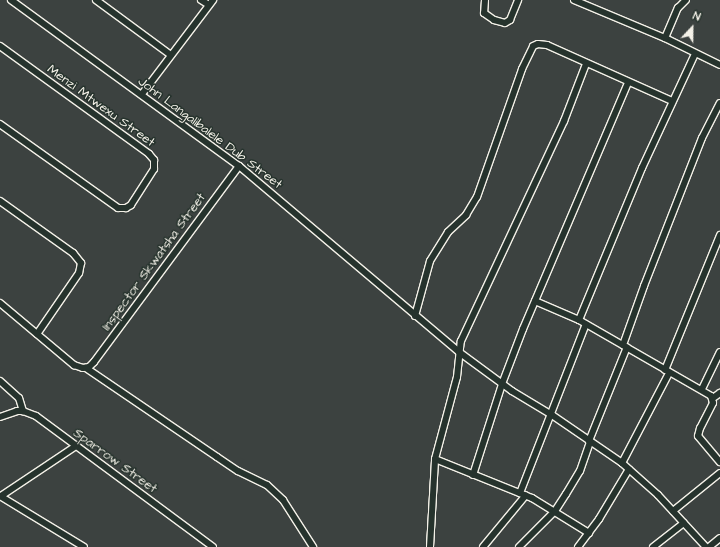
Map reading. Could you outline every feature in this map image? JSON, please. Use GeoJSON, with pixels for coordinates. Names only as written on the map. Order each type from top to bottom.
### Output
{"type":"FeatureCollection","features":[{"type":"Feature","properties":{"kind":"street","name":"John Langalibalele Dub Street"},"geometry":{"type":"LineString","coordinates":[[11,0],[239,166],[387,293],[459,352],[502,384],[552,415],[622,463],[673,511],[706,547]]}},
{"type":"Feature","properties":{"kind":"street"},"geometry":{"type":"LineString","coordinates":[[96,0],[171,55]]}},
{"type":"Feature","properties":{"kind":"street"},"geometry":{"type":"LineString","coordinates":[[142,94],[211,3],[201,0]]}},
{"type":"Feature","properties":{"kind":"street"},"geometry":{"type":"LineString","coordinates":[[485,0],[484,13],[494,20],[505,23],[510,20],[518,0]]}},
{"type":"Feature","properties":{"kind":"street"},"geometry":{"type":"LineString","coordinates":[[574,0],[665,38],[720,66]]}},
{"type":"Feature","properties":{"kind":"street"},"geometry":{"type":"LineString","coordinates":[[665,38],[676,12],[685,0]]}},
{"type":"Feature","properties":{"kind":"street"},"geometry":{"type":"LineString","coordinates":[[415,316],[430,261],[448,232],[471,208],[484,179],[522,69],[530,49],[535,44],[542,44],[672,101]]}},
{"type":"Feature","properties":{"kind":"street","name":"Menzi Mtwexu Street"},"geometry":{"type":"LineString","coordinates":[[0,46],[149,154],[154,160],[154,169],[131,206],[126,208],[118,208],[0,124]]}},
{"type":"Feature","properties":{"kind":"street"},"geometry":{"type":"LineString","coordinates":[[579,320],[642,168],[695,54]]}},
{"type":"Feature","properties":{"kind":"street"},"geometry":{"type":"LineString","coordinates":[[430,547],[435,459],[457,377],[459,352],[464,332],[564,121],[586,64]]}},
{"type":"Feature","properties":{"kind":"street"},"geometry":{"type":"LineString","coordinates":[[473,475],[502,384],[535,301],[628,83]]}},
{"type":"Feature","properties":{"kind":"street"},"geometry":{"type":"LineString","coordinates":[[519,547],[555,511],[574,482],[625,346],[644,286],[702,138],[720,103]]}},
{"type":"Feature","properties":{"kind":"street","name":"Inspector Skwatsha Street"},"geometry":{"type":"LineString","coordinates":[[86,368],[94,362],[239,166]]}},
{"type":"Feature","properties":{"kind":"street"},"geometry":{"type":"LineString","coordinates":[[0,201],[73,253],[81,263],[79,273],[37,334]]}},
{"type":"Feature","properties":{"kind":"street"},"geometry":{"type":"LineString","coordinates":[[622,463],[667,372],[720,235]]}},
{"type":"Feature","properties":{"kind":"street"},"geometry":{"type":"LineString","coordinates":[[535,301],[579,320],[667,372],[702,389],[713,398]]}},
{"type":"Feature","properties":{"kind":"street"},"geometry":{"type":"LineString","coordinates":[[0,303],[74,365],[86,368],[222,461],[267,485],[283,500],[313,547]]}},
{"type":"Feature","properties":{"kind":"street"},"geometry":{"type":"LineString","coordinates":[[483,547],[523,494],[586,324]]}},
{"type":"Feature","properties":{"kind":"street"},"geometry":{"type":"LineString","coordinates":[[702,389],[720,352]]}},
{"type":"Feature","properties":{"kind":"street"},"geometry":{"type":"LineString","coordinates":[[0,381],[19,398],[23,411],[11,412],[0,417]]}},
{"type":"Feature","properties":{"kind":"street"},"geometry":{"type":"LineString","coordinates":[[720,393],[713,398],[712,406],[700,428],[698,436],[720,462]]}},
{"type":"Feature","properties":{"kind":"street","name":"Sparrow Street"},"geometry":{"type":"LineString","coordinates":[[23,411],[36,416],[213,547]]}},
{"type":"Feature","properties":{"kind":"street"},"geometry":{"type":"LineString","coordinates":[[76,446],[0,496],[84,547]]}},
{"type":"Feature","properties":{"kind":"street"},"geometry":{"type":"LineString","coordinates":[[435,459],[523,494],[555,511],[589,533]]}},
{"type":"Feature","properties":{"kind":"street"},"geometry":{"type":"LineString","coordinates":[[578,547],[589,533],[629,469]]}},
{"type":"Feature","properties":{"kind":"street"},"geometry":{"type":"LineString","coordinates":[[673,511],[720,473]]}},
{"type":"Feature","properties":{"kind":"street"},"geometry":{"type":"LineString","coordinates":[[653,547],[684,523]]}},
{"type":"Feature","properties":{"kind":"street"},"geometry":{"type":"LineString","coordinates":[[709,547],[720,538]]}}]}
